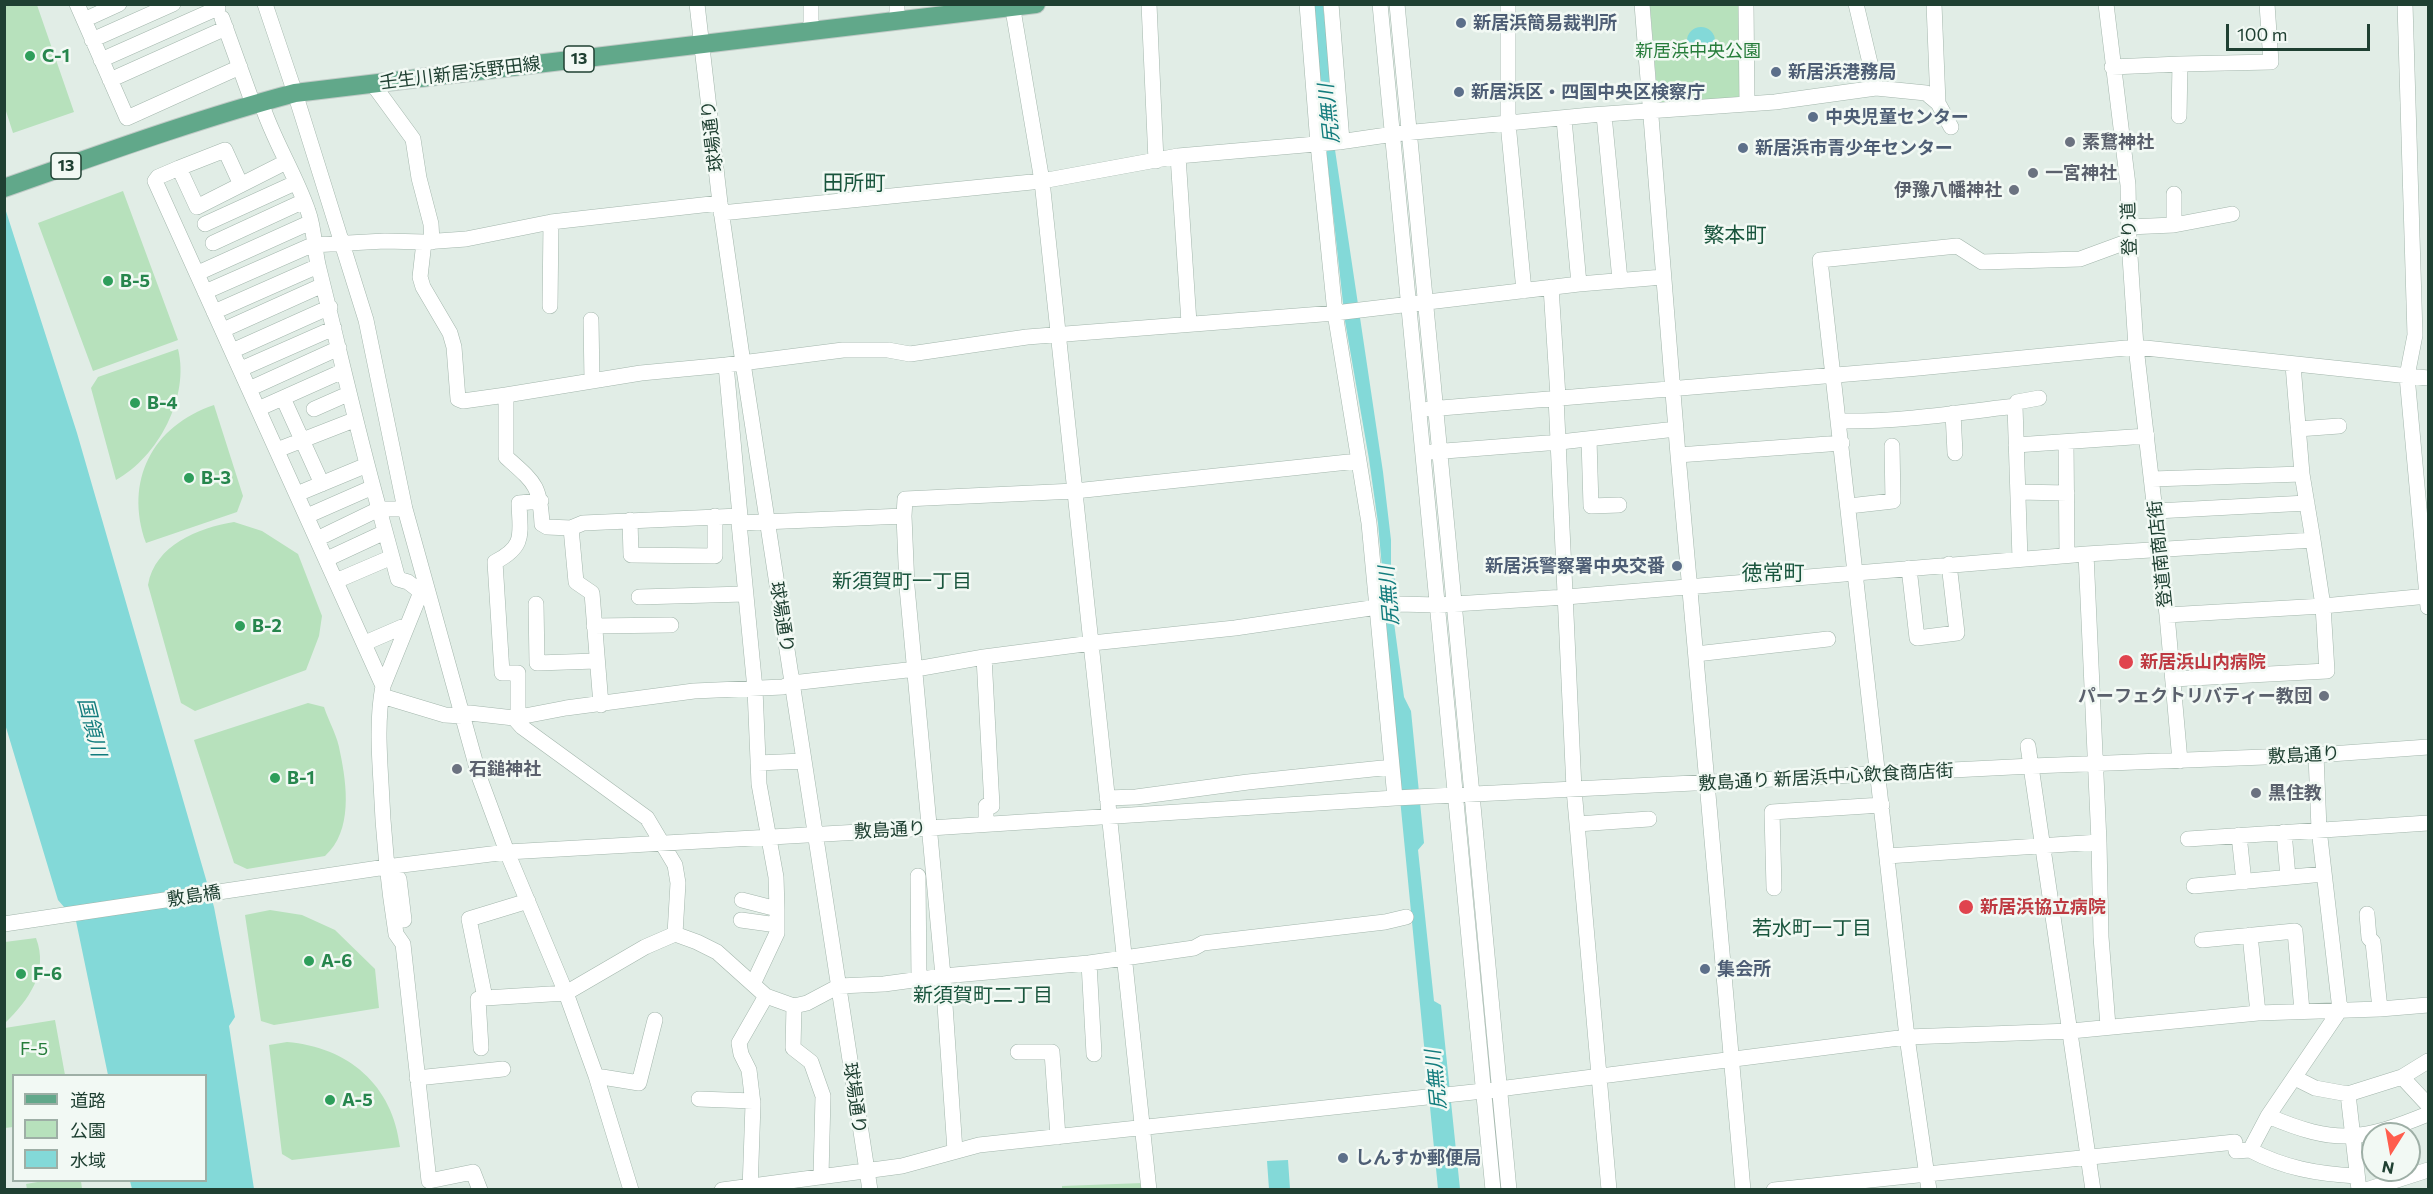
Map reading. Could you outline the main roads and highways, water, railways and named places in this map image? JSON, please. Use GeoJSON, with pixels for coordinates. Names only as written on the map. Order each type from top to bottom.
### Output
{"type":"FeatureCollection","features":[{"type":"Feature","properties":{"kind":"main road","name":"壬生川新居浜野田線"},"geometry":{"type":"LineString","coordinates":[[4,188],[128,145],[295,93],[811,31],[897,13],[1036,4]]}},
{"type":"Feature","properties":{"kind":"water","name":"尻無川"},"geometry":{"type":"Polygon","coordinates":[[[1313,5],[1323,5],[1331,79],[1331,123],[1383,472],[1391,540],[1391,568],[1394,571],[1398,609],[1393,615],[1404,697],[1411,711],[1424,843],[1418,850],[1434,1001],[1441,1005],[1460,1189],[1438,1189],[1383,624],[1388,617],[1387,593],[1383,579],[1369,459],[1345,321],[1313,5]]]}},
{"type":"Feature","properties":{"kind":"water"},"geometry":{"type":"Polygon","coordinates":[[[1701,27],[1711,31],[1715,41],[1711,51],[1701,55],[1691,51],[1687,41],[1691,31],[1701,27]]]}},
{"type":"Feature","properties":{"kind":"water","name":"国領川"},"geometry":{"type":"Polygon","coordinates":[[[4,205],[77,433],[214,907],[235,1017],[229,1026],[254,1189],[132,1189],[130,1182],[207,1182],[207,1074],[108,1074],[76,921],[58,900],[5,724],[4,205]]]}},
{"type":"Feature","properties":{"kind":"water"},"geometry":{"type":"Polygon","coordinates":[[[1288,1160],[1290,1189],[1269,1189],[1267,1161],[1288,1160]]]}},
{"type":"Feature","properties":{"kind":"place","name":"新居浜簡易裁判所"},"geometry":{"type":"Point","coordinates":[1461,23]}},
{"type":"Feature","properties":{"kind":"place","name":"C-1"},"geometry":{"type":"Point","coordinates":[30,56]}},
{"type":"Feature","properties":{"kind":"place","name":"新居浜港務局"},"geometry":{"type":"Point","coordinates":[1776,72]}},
{"type":"Feature","properties":{"kind":"place","name":"新居浜区・四国中央区検察庁"},"geometry":{"type":"Point","coordinates":[1459,92]}},
{"type":"Feature","properties":{"kind":"place","name":"中央児童センター"},"geometry":{"type":"Point","coordinates":[1813,117]}},
{"type":"Feature","properties":{"kind":"place","name":"素鵞神社"},"geometry":{"type":"Point","coordinates":[2070,142]}},
{"type":"Feature","properties":{"kind":"place","name":"新居浜市青少年センター"},"geometry":{"type":"Point","coordinates":[1743,148]}},
{"type":"Feature","properties":{"kind":"place","name":"一宮神社"},"geometry":{"type":"Point","coordinates":[2033,173]}},
{"type":"Feature","properties":{"kind":"place","name":"伊豫八幡神社"},"geometry":{"type":"Point","coordinates":[2014,190]}},
{"type":"Feature","properties":{"kind":"place","name":"B-5"},"geometry":{"type":"Point","coordinates":[108,281]}},
{"type":"Feature","properties":{"kind":"place","name":"B-4"},"geometry":{"type":"Point","coordinates":[135,403]}},
{"type":"Feature","properties":{"kind":"place","name":"B-3"},"geometry":{"type":"Point","coordinates":[189,478]}},
{"type":"Feature","properties":{"kind":"place","name":"新居浜警察署中央交番"},"geometry":{"type":"Point","coordinates":[1677,566]}},
{"type":"Feature","properties":{"kind":"place","name":"B-2"},"geometry":{"type":"Point","coordinates":[240,626]}},
{"type":"Feature","properties":{"kind":"place","name":"新居浜山内病院"},"geometry":{"type":"Point","coordinates":[2126,662]}},
{"type":"Feature","properties":{"kind":"place","name":"パーフェクトリバティー教団"},"geometry":{"type":"Point","coordinates":[2324,696]}},
{"type":"Feature","properties":{"kind":"place","name":"石鎚神社"},"geometry":{"type":"Point","coordinates":[457,769]}},
{"type":"Feature","properties":{"kind":"place","name":"B-1"},"geometry":{"type":"Point","coordinates":[275,778]}},
{"type":"Feature","properties":{"kind":"place","name":"黒住教"},"geometry":{"type":"Point","coordinates":[2256,793]}},
{"type":"Feature","properties":{"kind":"place","name":"新居浜協立病院"},"geometry":{"type":"Point","coordinates":[1966,907]}},
{"type":"Feature","properties":{"kind":"place","name":"A-6"},"geometry":{"type":"Point","coordinates":[309,961]}},
{"type":"Feature","properties":{"kind":"place","name":"集会所"},"geometry":{"type":"Point","coordinates":[1705,969]}},
{"type":"Feature","properties":{"kind":"place","name":"F-6"},"geometry":{"type":"Point","coordinates":[21,974]}},
{"type":"Feature","properties":{"kind":"place","name":"A-5"},"geometry":{"type":"Point","coordinates":[330,1100]}},
{"type":"Feature","properties":{"kind":"place","name":"しんすか郵便局"},"geometry":{"type":"Point","coordinates":[1343,1158]}},
{"type":"Feature","properties":{"kind":"district","name":"田所町"},"geometry":{"type":"Point","coordinates":[854,183]}},
{"type":"Feature","properties":{"kind":"district","name":"繁本町"},"geometry":{"type":"Point","coordinates":[1735,235]}},
{"type":"Feature","properties":{"kind":"district","name":"徳常町"},"geometry":{"type":"Point","coordinates":[1773,573]}},
{"type":"Feature","properties":{"kind":"district","name":"新須賀町一丁目"},"geometry":{"type":"Point","coordinates":[902,581]}},
{"type":"Feature","properties":{"kind":"district","name":"若水町一丁目"},"geometry":{"type":"Point","coordinates":[1812,928]}},
{"type":"Feature","properties":{"kind":"district","name":"新須賀町二丁目"},"geometry":{"type":"Point","coordinates":[983,995]}},
{"type":"Feature","properties":{"kind":"park label","name":"新居浜中央公園"},"geometry":{"type":"Point","coordinates":[1698,51]}},
{"type":"Feature","properties":{"kind":"park label","name":"F-5"},"geometry":{"type":"Point","coordinates":[34,1049]}}]}
